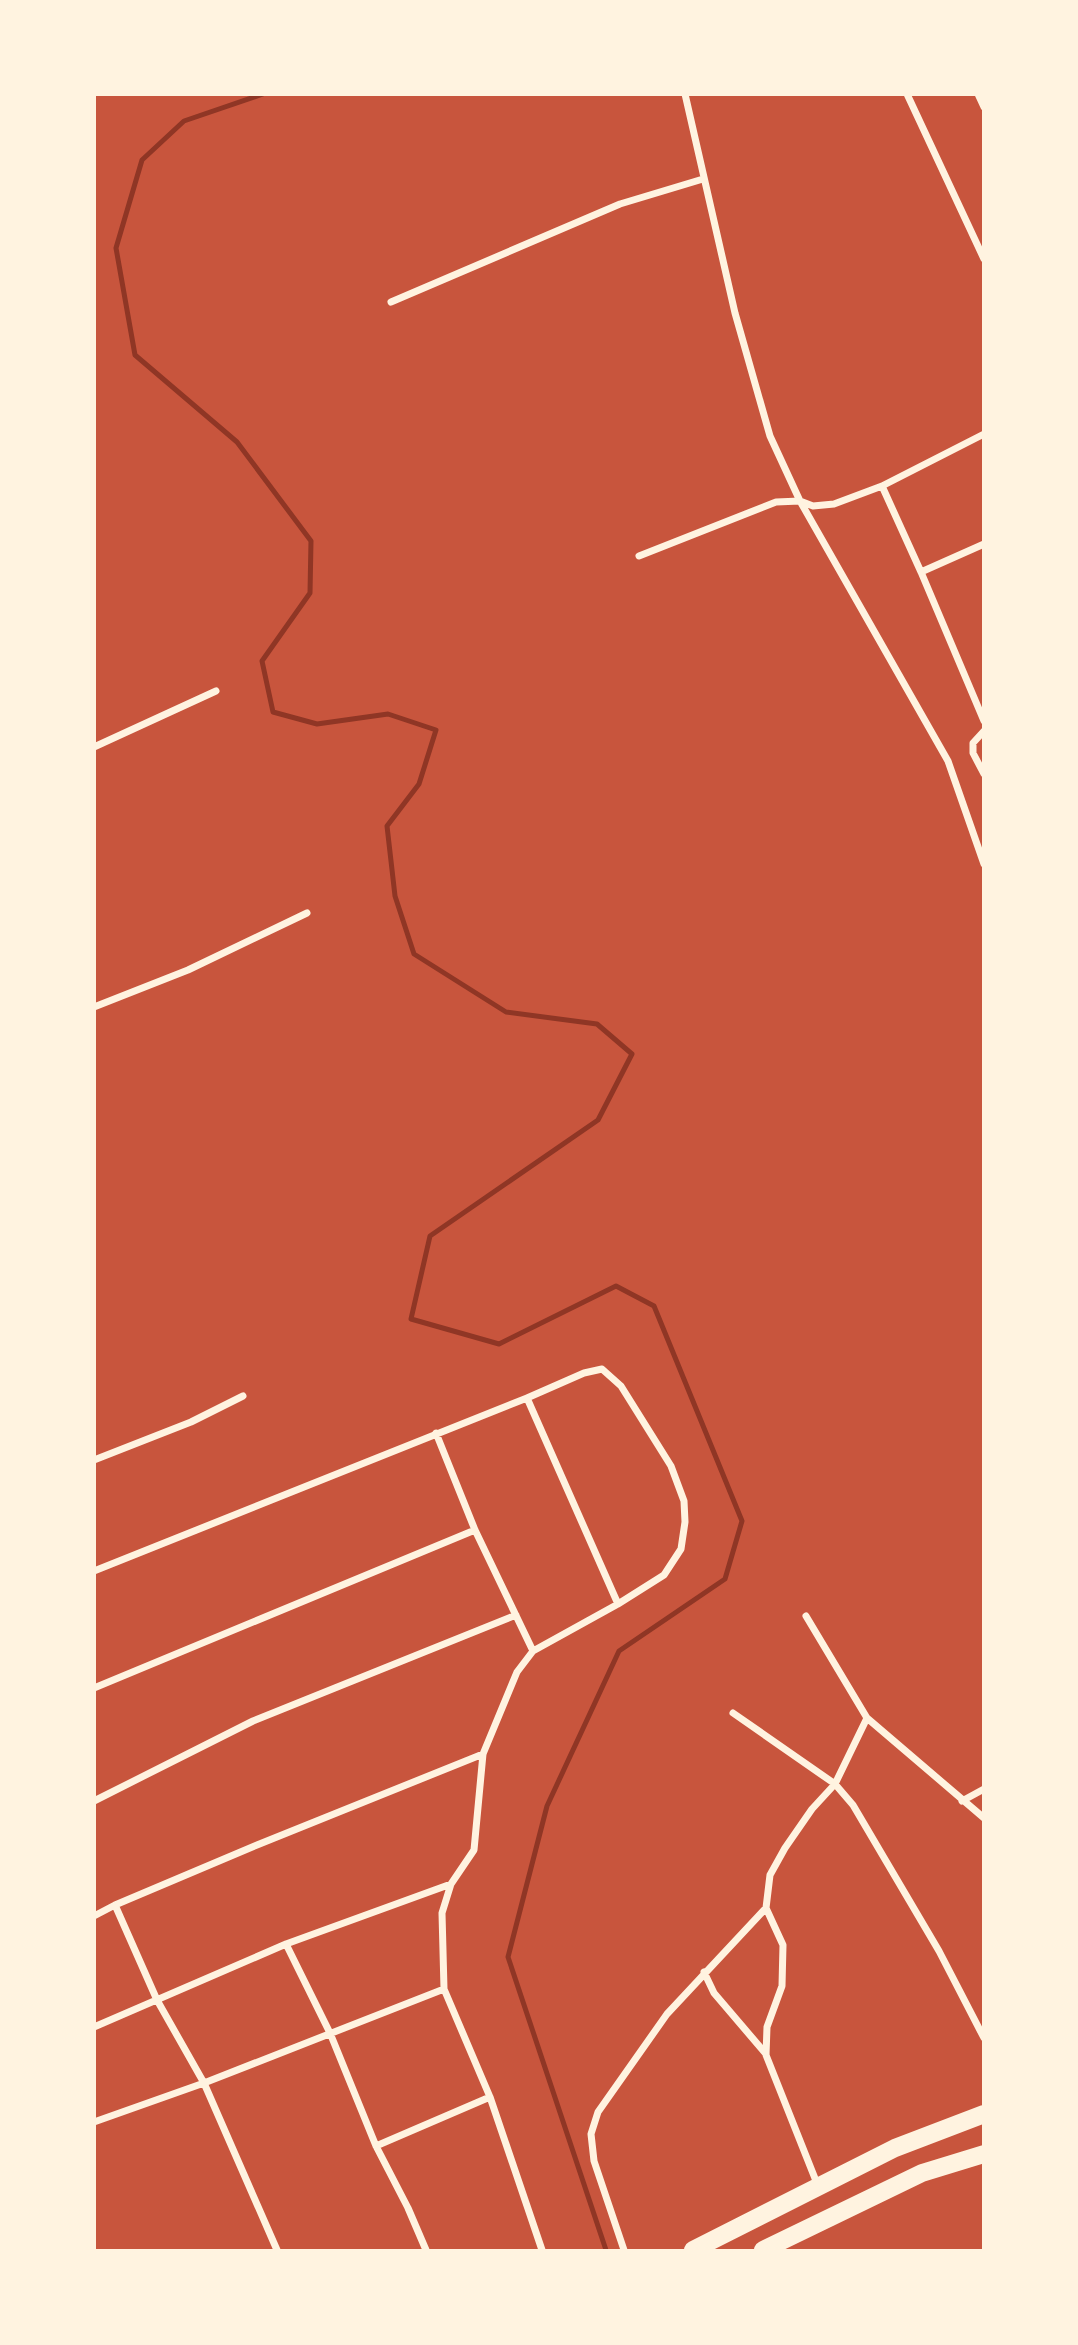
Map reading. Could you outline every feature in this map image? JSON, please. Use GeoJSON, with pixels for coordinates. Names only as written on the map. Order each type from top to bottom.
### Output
{"type":"FeatureCollection","features":[{"type":"Feature","properties":{"kind":"main road"},"geometry":{"type":"LineString","coordinates":[[693,2250],[895,2148],[984,2114]]}},
{"type":"Feature","properties":{"kind":"main road"},"geometry":{"type":"LineString","coordinates":[[763,2250],[922,2173],[984,2154]]}},
{"type":"Feature","properties":{"kind":"street"},"geometry":{"type":"LineString","coordinates":[[684,94],[735,313],[770,436],[800,501],[948,761],[984,863]]}},
{"type":"Feature","properties":{"kind":"street"},"geometry":{"type":"LineString","coordinates":[[907,94],[984,259]]}},
{"type":"Feature","properties":{"kind":"street"},"geometry":{"type":"LineString","coordinates":[[978,94],[984,107]]}},
{"type":"Feature","properties":{"kind":"street"},"geometry":{"type":"LineString","coordinates":[[391,302],[620,204],[703,178]]}},
{"type":"Feature","properties":{"kind":"street"},"geometry":{"type":"LineString","coordinates":[[639,556],[776,502],[800,501],[813,506],[834,504],[882,486],[984,434]]}},
{"type":"Feature","properties":{"kind":"street"},"geometry":{"type":"LineString","coordinates":[[882,486],[984,722]]}},
{"type":"Feature","properties":{"kind":"street"},"geometry":{"type":"LineString","coordinates":[[921,572],[984,544]]}},
{"type":"Feature","properties":{"kind":"street"},"geometry":{"type":"LineString","coordinates":[[94,747],[216,691]]}},
{"type":"Feature","properties":{"kind":"street"},"geometry":{"type":"LineString","coordinates":[[984,731],[973,743],[977,764],[984,774]]}},
{"type":"Feature","properties":{"kind":"street"},"geometry":{"type":"LineString","coordinates":[[94,1007],[188,970],[307,913]]}},
{"type":"Feature","properties":{"kind":"street"},"geometry":{"type":"LineString","coordinates":[[94,1571],[584,1373],[602,1369],[621,1386],[671,1466],[684,1501],[685,1522],[681,1549],[664,1575],[533,1651],[517,1672],[483,1754],[474,1850],[451,1884],[442,1913],[444,1989],[490,2097],[541,2250]]}},
{"type":"Feature","properties":{"kind":"street"},"geometry":{"type":"LineString","coordinates":[[94,1460],[191,1422],[243,1396]]}},
{"type":"Feature","properties":{"kind":"street"},"geometry":{"type":"LineString","coordinates":[[527,1398],[618,1604]]}},
{"type":"Feature","properties":{"kind":"street"},"geometry":{"type":"LineString","coordinates":[[436,1433],[475,1530],[533,1651]]}},
{"type":"Feature","properties":{"kind":"street"},"geometry":{"type":"LineString","coordinates":[[94,1688],[475,1530]]}},
{"type":"Feature","properties":{"kind":"street"},"geometry":{"type":"LineString","coordinates":[[94,1801],[253,1721],[516,1615]]}},
{"type":"Feature","properties":{"kind":"street"},"geometry":{"type":"LineString","coordinates":[[806,1616],[867,1718],[984,1818]]}},
{"type":"Feature","properties":{"kind":"street"},"geometry":{"type":"LineString","coordinates":[[733,1713],[835,1784],[853,1805],[939,1951],[984,2038]]}},
{"type":"Feature","properties":{"kind":"street"},"geometry":{"type":"LineString","coordinates":[[766,2054],[767,2028],[782,1986],[783,1945],[766,1908],[770,1875],[812,1809],[835,1784],[867,1718]]}},
{"type":"Feature","properties":{"kind":"street"},"geometry":{"type":"LineString","coordinates":[[94,1916],[257,1845],[483,1754]]}},
{"type":"Feature","properties":{"kind":"street"},"geometry":{"type":"LineString","coordinates":[[962,1801],[984,1789]]}},
{"type":"Feature","properties":{"kind":"street"},"geometry":{"type":"LineString","coordinates":[[94,2027],[286,1944],[451,1884]]}},
{"type":"Feature","properties":{"kind":"street"},"geometry":{"type":"LineString","coordinates":[[115,1905],[157,2000],[204,2083],[276,2250]]}},
{"type":"Feature","properties":{"kind":"street"},"geometry":{"type":"LineString","coordinates":[[624,2250],[594,2161],[591,2134],[598,2112],[667,2014],[766,1908]]}},
{"type":"Feature","properties":{"kind":"street"},"geometry":{"type":"LineString","coordinates":[[286,1944],[330,2033],[376,2146],[408,2207],[426,2250]]}},
{"type":"Feature","properties":{"kind":"street"},"geometry":{"type":"LineString","coordinates":[[704,1972],[714,1993],[766,2054],[819,2187]]}},
{"type":"Feature","properties":{"kind":"street"},"geometry":{"type":"LineString","coordinates":[[94,2122],[204,2083],[444,1989]]}},
{"type":"Feature","properties":{"kind":"street"},"geometry":{"type":"LineString","coordinates":[[376,2146],[490,2097]]}},
{"type":"Feature","properties":{"kind":"waterway"},"geometry":{"type":"LineString","coordinates":[[263,94],[184,121],[142,160],[116,248],[135,355],[237,442],[311,541],[310,593],[262,661],[273,712],[317,724],[388,714],[436,730],[419,784],[387,826],[395,896],[414,954],[506,1012],[597,1024],[632,1054],[598,1120],[430,1236],[411,1319],[499,1344],[616,1286],[654,1306],[742,1521],[725,1579],[619,1651],[547,1806],[508,1957],[606,2250]]}}]}
